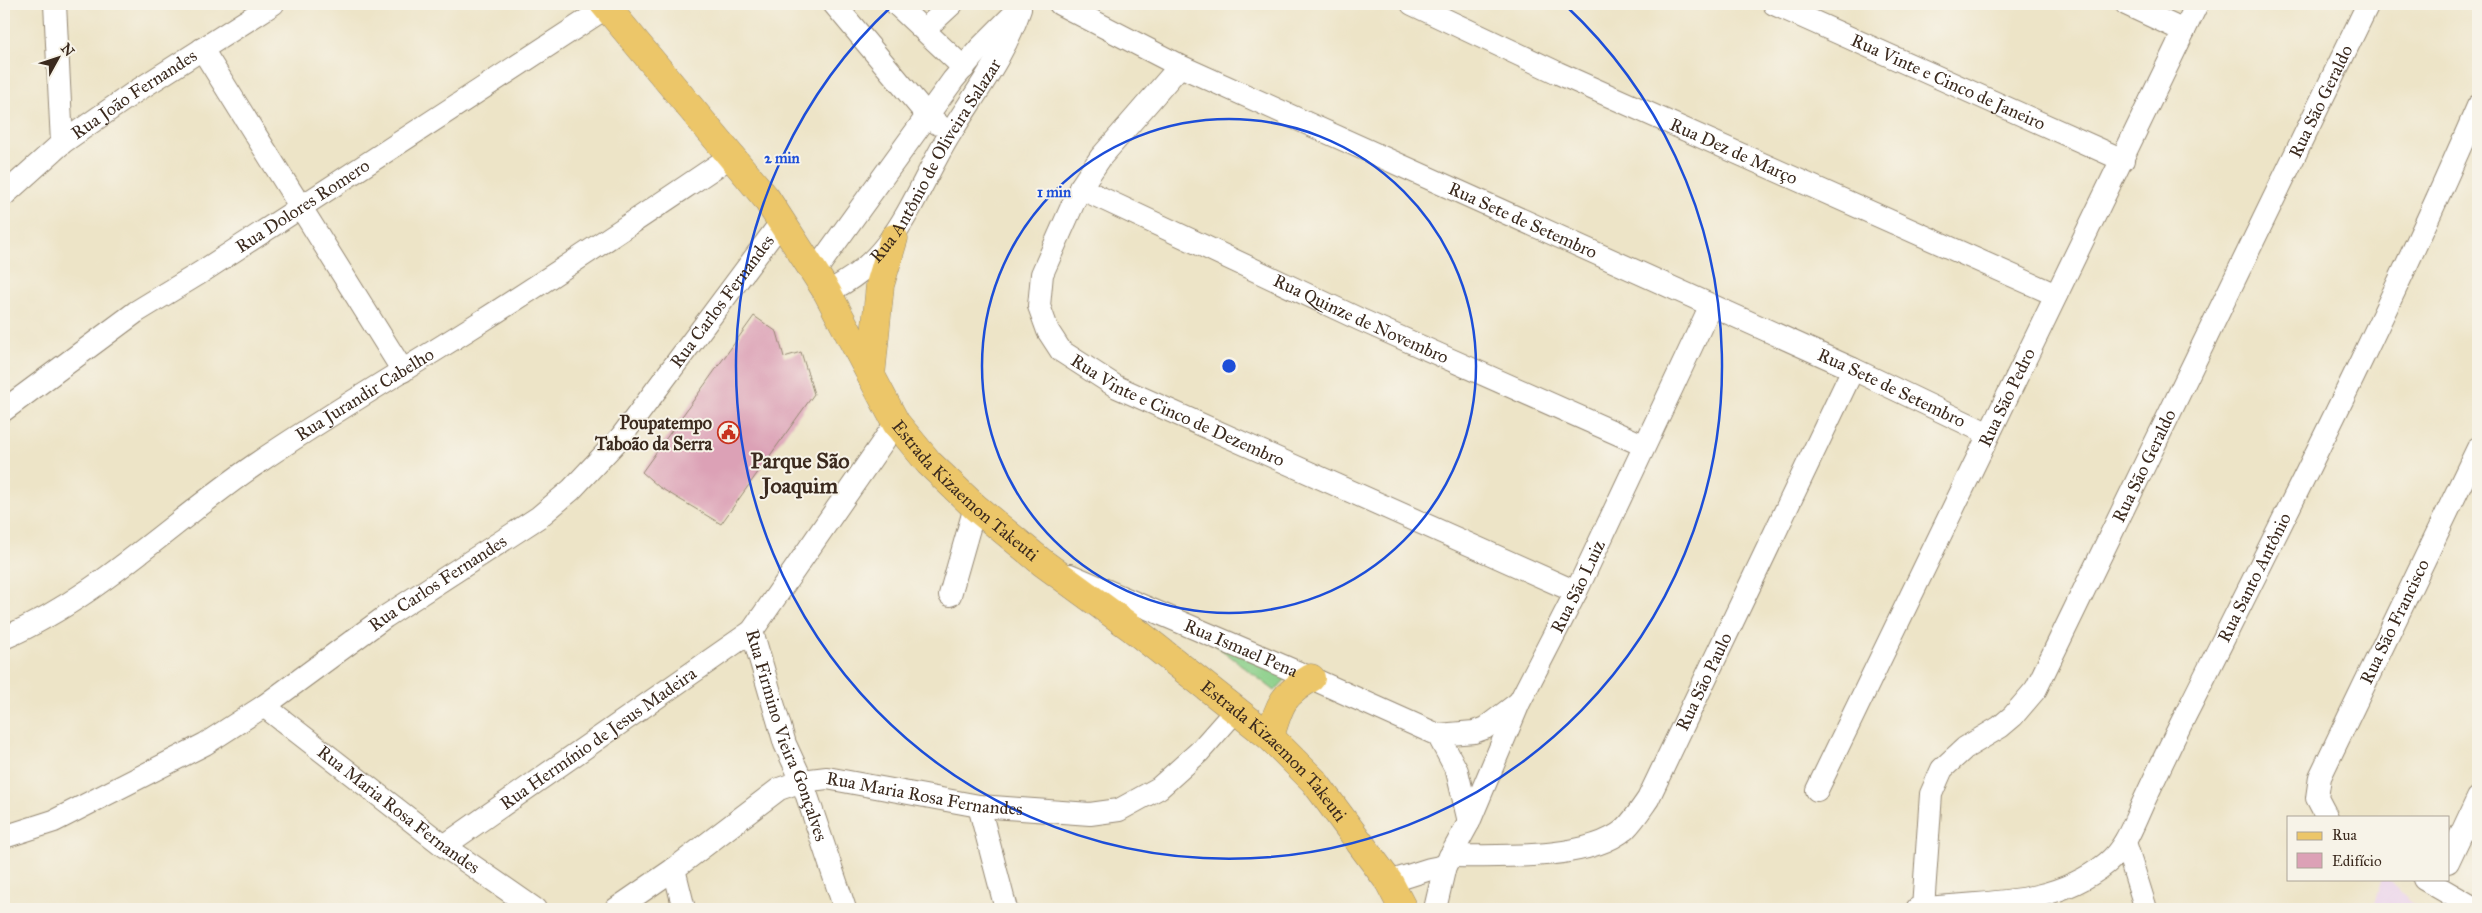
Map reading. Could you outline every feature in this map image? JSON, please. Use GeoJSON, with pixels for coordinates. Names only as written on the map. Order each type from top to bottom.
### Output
{"type":"FeatureCollection","features":[{"type":"Feature","properties":{"kind":"main road","name":"Estrada Kizaemon Takeuti"},"geometry":{"type":"LineString","coordinates":[[606,5],[730,157],[766,198],[821,282],[896,423],[929,463],[975,507],[1043,563],[1133,629],[1270,737],[1314,781],[1389,882],[1403,909]]}},
{"type":"Feature","properties":{"kind":"main road"},"geometry":{"type":"LineString","coordinates":[[871,376],[880,284],[894,238]]}},
{"type":"Feature","properties":{"kind":"main road"},"geometry":{"type":"LineString","coordinates":[[1270,737],[1280,704],[1293,689],[1311,678]]}},
{"type":"Feature","properties":{"kind":"street"},"geometry":{"type":"LineString","coordinates":[[55,4],[62,143]]}},
{"type":"Feature","properties":{"kind":"street","name":"Rua João Fernandes"},"geometry":{"type":"LineString","coordinates":[[4,195],[62,143],[135,92],[273,4]]}},
{"type":"Feature","properties":{"kind":"street"},"geometry":{"type":"LineString","coordinates":[[834,4],[927,115],[950,134]]}},
{"type":"Feature","properties":{"kind":"street"},"geometry":{"type":"LineString","coordinates":[[896,4],[964,68]]}},
{"type":"Feature","properties":{"kind":"street"},"geometry":{"type":"LineString","coordinates":[[924,30],[952,4]]}},
{"type":"Feature","properties":{"kind":"street","name":"Rua Sete de Setembro"},"geometry":{"type":"LineString","coordinates":[[1060,4],[1180,66],[1710,307],[1853,369],[1989,434]]}},
{"type":"Feature","properties":{"kind":"street","name":"Rua Dez de Março"},"geometry":{"type":"LineString","coordinates":[[1412,4],[1558,73],[2056,295]]}},
{"type":"Feature","properties":{"kind":"street","name":"Rua Vinte e Cinco de Janeiro"},"geometry":{"type":"LineString","coordinates":[[1774,4],[2123,160]]}},
{"type":"Feature","properties":{"kind":"street"},"geometry":{"type":"LineString","coordinates":[[2126,4],[2184,31]]}},
{"type":"Feature","properties":{"kind":"street","name":"Rua São Pedro"},"geometry":{"type":"LineString","coordinates":[[1816,790],[2197,4]]}},
{"type":"Feature","properties":{"kind":"street","name":"Rua São Geraldo"},"geometry":{"type":"LineString","coordinates":[[1920,909],[1931,794],[1942,768],[1965,748],[2000,727],[2026,703],[2036,689],[2368,4]]}},
{"type":"Feature","properties":{"kind":"street","name":"Rua Dolores Romero"},"geometry":{"type":"LineString","coordinates":[[4,410],[136,312],[606,5]]}},
{"type":"Feature","properties":{"kind":"street","name":"Rua Antônio de Oliveira Salazar"},"geometry":{"type":"LineString","coordinates":[[821,282],[927,115],[1004,22],[1022,6]]}},
{"type":"Feature","properties":{"kind":"street","name":"Rua Antônio de Oliveira Salazar"},"geometry":{"type":"LineString","coordinates":[[821,282],[860,273],[894,238],[950,134],[998,60],[1013,31],[1022,6]]}},
{"type":"Feature","properties":{"kind":"street"},"geometry":{"type":"LineString","coordinates":[[202,49],[403,371]]}},
{"type":"Feature","properties":{"kind":"street","name":"Rua Vinte e Cinco de Dezembro"},"geometry":{"type":"LineString","coordinates":[[1180,66],[1101,158],[1080,188],[1042,274],[1039,306],[1048,331],[1061,351],[1117,387],[1576,592]]}},
{"type":"Feature","properties":{"kind":"street","name":"Rua Santo Antônio"},"geometry":{"type":"LineString","coordinates":[[1920,909],[2018,902],[2059,891],[2089,876],[2102,866],[2125,842],[2187,711],[2336,413],[2478,106]]}},
{"type":"Feature","properties":{"kind":"street","name":"Rua Jurandir Cabelho"},"geometry":{"type":"LineString","coordinates":[[4,638],[88,591],[124,567],[215,492],[730,157]]}},
{"type":"Feature","properties":{"kind":"street","name":"Rua Quinze de Novembro"},"geometry":{"type":"LineString","coordinates":[[1080,188],[1361,320],[1644,445]]}},
{"type":"Feature","properties":{"kind":"street","name":"Rua Carlos Fernandes"},"geometry":{"type":"LineString","coordinates":[[4,837],[54,821],[132,783],[205,744],[264,706],[385,617],[539,517],[592,469],[639,414],[782,221]]}},
{"type":"Feature","properties":{"kind":"street","name":"Rua São Luiz"},"geometry":{"type":"LineString","coordinates":[[1436,909],[1448,861],[1469,822],[1519,703],[1576,592],[1710,307]]}},
{"type":"Feature","properties":{"kind":"street","name":"Rua São Paulo"},"geometry":{"type":"LineString","coordinates":[[1448,861],[1529,856],[1576,849],[1607,840],[1624,829],[1638,814],[1648,799],[1853,369]]}},
{"type":"Feature","properties":{"kind":"street","name":"Rua Firmino Vieira Gonçalves"},"geometry":{"type":"LineString","coordinates":[[845,909],[802,781],[786,744],[752,631],[896,423]]}},
{"type":"Feature","properties":{"kind":"street","name":"Rua São Francisco"},"geometry":{"type":"LineString","coordinates":[[2322,807],[2320,777],[2478,448]]}},
{"type":"Feature","properties":{"kind":"street"},"geometry":{"type":"LineString","coordinates":[[950,595],[975,507]]}},
{"type":"Feature","properties":{"kind":"street","name":"Rua Ismael Pena"},"geometry":{"type":"LineString","coordinates":[[1043,563],[1311,678],[1438,735],[1474,732],[1486,728],[1519,703]]}},
{"type":"Feature","properties":{"kind":"street","name":"Rua Hermínio de Jesus Madeira"},"geometry":{"type":"LineString","coordinates":[[444,846],[752,631]]}},
{"type":"Feature","properties":{"kind":"street","name":"Rua Maria Rosa Fernandes"},"geometry":{"type":"LineString","coordinates":[[264,706],[444,846],[535,909]]}},
{"type":"Feature","properties":{"kind":"street","name":"Rua Maria Rosa Fernandes"},"geometry":{"type":"LineString","coordinates":[[616,909],[674,869],[779,789],[802,781],[827,778],[979,806],[1060,814],[1090,814],[1119,810],[1159,788],[1199,752],[1236,710]]}},
{"type":"Feature","properties":{"kind":"street"},"geometry":{"type":"LineString","coordinates":[[1438,735],[1457,771],[1469,822]]}},
{"type":"Feature","properties":{"kind":"street"},"geometry":{"type":"LineString","coordinates":[[2450,858],[2478,798]]}},
{"type":"Feature","properties":{"kind":"street"},"geometry":{"type":"LineString","coordinates":[[979,806],[1006,909]]}},
{"type":"Feature","properties":{"kind":"street"},"geometry":{"type":"LineString","coordinates":[[2125,842],[2146,909]]}},
{"type":"Feature","properties":{"kind":"street"},"geometry":{"type":"LineString","coordinates":[[1389,882],[1430,869],[1448,861]]}},
{"type":"Feature","properties":{"kind":"street"},"geometry":{"type":"LineString","coordinates":[[674,869],[684,909]]}},
{"type":"Feature","properties":{"kind":"street"},"geometry":{"type":"LineString","coordinates":[[2434,882],[2471,907]]}},
{"type":"Feature","properties":{"kind":"shaded area"},"geometry":{"type":"Polygon","coordinates":[[[2382,880],[2389,880],[2418,909],[2372,909],[2382,880]]]}},
{"type":"Feature","properties":{"kind":"green space"},"geometry":{"type":"Polygon","coordinates":[[[1170,610],[1293,671],[1275,691],[1170,610]]]}},
{"type":"Feature","properties":{"kind":"building","name":"Poupatempo Taboão da Serra"},"geometry":{"type":"Polygon","coordinates":[[[754,316],[777,332],[784,357],[801,352],[814,394],[721,524],[659,487],[642,472],[754,316]]]}},
{"type":"Feature","properties":{"kind":"place","name":"Poupatempo Taboão da Serra"},"geometry":{"type":"Point","coordinates":[728,433]}},
{"type":"Feature","properties":{"kind":"district","name":"Parque São Joaquim"},"geometry":{"type":"Point","coordinates":[800,472]}}]}
